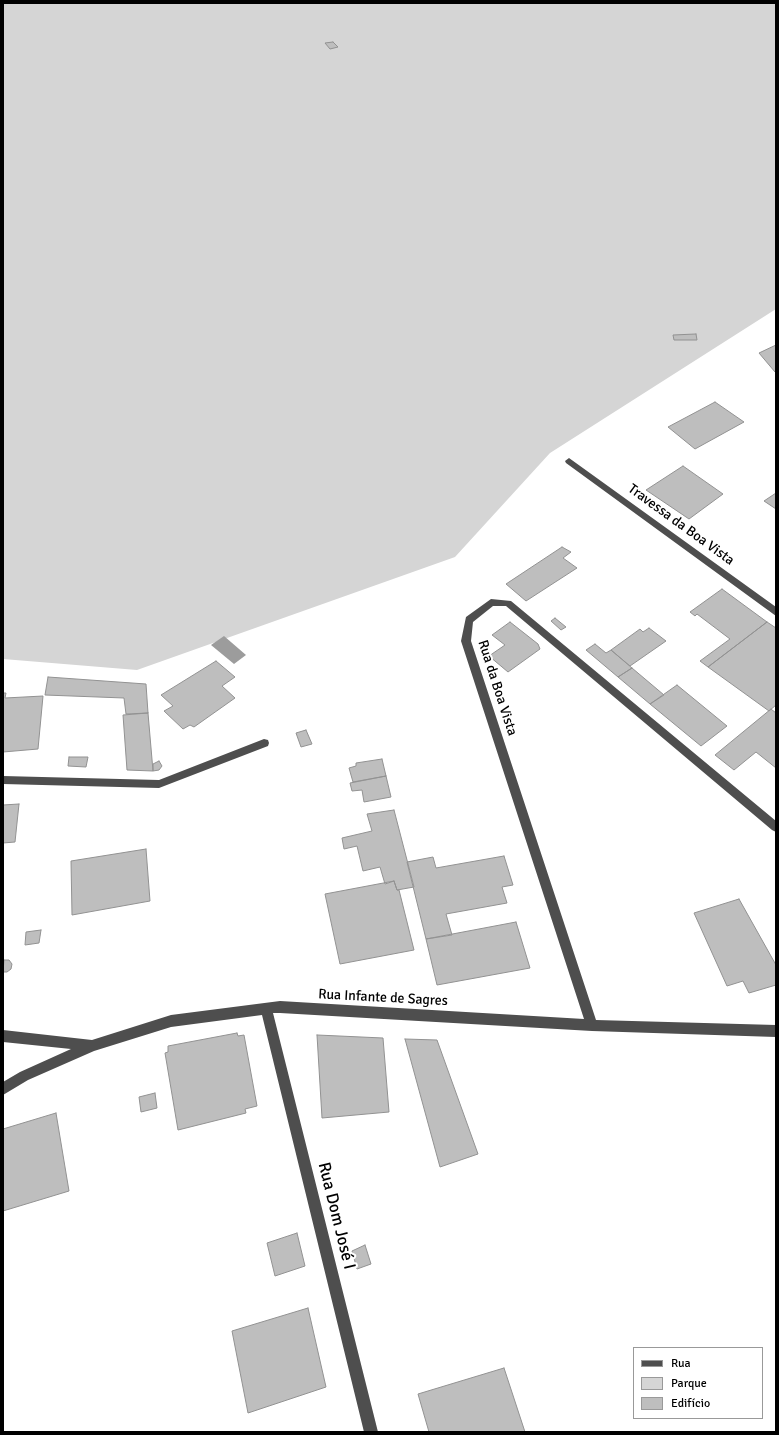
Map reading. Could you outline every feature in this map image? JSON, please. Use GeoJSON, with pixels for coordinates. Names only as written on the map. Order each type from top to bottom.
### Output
{"type":"FeatureCollection","features":[{"type":"Feature","properties":{"kind":"street","name":"Travessa da Boa Vista"},"geometry":{"type":"LineString","coordinates":[[569,461],[776,612]]}},
{"type":"Feature","properties":{"kind":"street","name":"Rua da Boa Vista"},"geometry":{"type":"LineString","coordinates":[[592,1025],[466,641],[469,620],[491,602],[508,602],[776,827]]}},
{"type":"Feature","properties":{"kind":"street"},"geometry":{"type":"LineString","coordinates":[[3,780],[159,784],[264,743]]}},
{"type":"Feature","properties":{"kind":"street","name":"Rua Infante de Sagres"},"geometry":{"type":"LineString","coordinates":[[3,1089],[24,1076],[92,1046],[172,1021],[280,1007],[592,1025],[776,1031]]}},
{"type":"Feature","properties":{"kind":"street","name":"Rua Dom José I"},"geometry":{"type":"LineString","coordinates":[[266,1009],[370,1432]]}},
{"type":"Feature","properties":{"kind":"street"},"geometry":{"type":"LineString","coordinates":[[3,1036],[92,1046]]}},
{"type":"Feature","properties":{"kind":"green space"},"geometry":{"type":"Polygon","coordinates":[[[3,3],[776,3],[776,309],[550,453],[455,557],[137,670],[3,659],[3,3]]]}},
{"type":"Feature","properties":{"kind":"shaded area"},"geometry":{"type":"Polygon","coordinates":[[[224,636],[246,655],[234,664],[211,645],[224,636]]]}},
{"type":"Feature","properties":{"kind":"building"},"geometry":{"type":"Polygon","coordinates":[[[333,42],[338,47],[330,49],[325,43],[333,42]]]}},
{"type":"Feature","properties":{"kind":"building"},"geometry":{"type":"Polygon","coordinates":[[[696,334],[697,340],[674,340],[673,335],[696,334]]]}},
{"type":"Feature","properties":{"kind":"building"},"geometry":{"type":"Polygon","coordinates":[[[776,345],[776,372],[775,372],[759,353],[776,345]]]}},
{"type":"Feature","properties":{"kind":"building"},"geometry":{"type":"Polygon","coordinates":[[[715,402],[744,422],[695,449],[668,427],[715,402]]]}},
{"type":"Feature","properties":{"kind":"building"},"geometry":{"type":"Polygon","coordinates":[[[683,466],[723,494],[689,519],[646,490],[683,466]]]}},
{"type":"Feature","properties":{"kind":"building"},"geometry":{"type":"Polygon","coordinates":[[[776,493],[776,509],[764,501],[776,493]]]}},
{"type":"Feature","properties":{"kind":"building"},"geometry":{"type":"Polygon","coordinates":[[[562,547],[571,552],[563,558],[577,568],[526,601],[506,584],[562,547]]]}},
{"type":"Feature","properties":{"kind":"building"},"geometry":{"type":"Polygon","coordinates":[[[722,589],[767,622],[708,667],[700,661],[730,639],[697,614],[695,616],[690,612],[722,589]]]}},
{"type":"Feature","properties":{"kind":"building"},"geometry":{"type":"Polygon","coordinates":[[[555,618],[566,627],[561,630],[551,621],[555,618]]]}},
{"type":"Feature","properties":{"kind":"building"},"geometry":{"type":"Polygon","coordinates":[[[510,622],[538,644],[540,649],[508,672],[489,656],[505,645],[492,635],[510,622]]]}},
{"type":"Feature","properties":{"kind":"building"},"geometry":{"type":"Polygon","coordinates":[[[767,622],[776,628],[776,705],[769,711],[708,667],[767,622]]]}},
{"type":"Feature","properties":{"kind":"building"},"geometry":{"type":"Polygon","coordinates":[[[649,628],[666,641],[630,666],[611,650],[640,629],[643,632],[649,628]]]}},
{"type":"Feature","properties":{"kind":"building"},"geometry":{"type":"Polygon","coordinates":[[[595,644],[606,653],[611,650],[632,668],[618,677],[586,650],[595,644]]]}},
{"type":"Feature","properties":{"kind":"building"},"geometry":{"type":"Polygon","coordinates":[[[216,661],[235,677],[222,686],[235,698],[194,727],[190,725],[183,729],[164,711],[173,706],[161,695],[216,661]]]}},
{"type":"Feature","properties":{"kind":"building"},"geometry":{"type":"Polygon","coordinates":[[[632,668],[664,695],[650,704],[618,677],[632,668]]]}},
{"type":"Feature","properties":{"kind":"building"},"geometry":{"type":"Polygon","coordinates":[[[48,677],[146,684],[148,713],[126,714],[124,698],[45,695],[48,677]]]}},
{"type":"Feature","properties":{"kind":"building"},"geometry":{"type":"Polygon","coordinates":[[[677,685],[727,726],[701,746],[650,704],[677,685]]]}},
{"type":"Feature","properties":{"kind":"building"},"geometry":{"type":"Polygon","coordinates":[[[3,693],[6,693],[5,698],[43,696],[38,749],[3,752],[3,693]]]}},
{"type":"Feature","properties":{"kind":"building"},"geometry":{"type":"Polygon","coordinates":[[[771,709],[776,713],[776,768],[756,752],[734,770],[715,755],[771,709]]]}},
{"type":"Feature","properties":{"kind":"building"},"geometry":{"type":"Polygon","coordinates":[[[148,713],[153,771],[127,770],[123,715],[148,713]]]}},
{"type":"Feature","properties":{"kind":"building"},"geometry":{"type":"Polygon","coordinates":[[[306,730],[312,744],[301,747],[296,733],[306,730]]]}},
{"type":"Feature","properties":{"kind":"building"},"geometry":{"type":"Polygon","coordinates":[[[69,757],[88,757],[86,767],[68,766],[69,757]]]}},
{"type":"Feature","properties":{"kind":"building"},"geometry":{"type":"Polygon","coordinates":[[[382,759],[386,776],[353,782],[349,768],[356,766],[356,763],[382,759]]]}},
{"type":"Feature","properties":{"kind":"building"},"geometry":{"type":"Polygon","coordinates":[[[159,761],[162,766],[159,770],[153,771],[153,764],[159,761]]]}},
{"type":"Feature","properties":{"kind":"building"},"geometry":{"type":"Polygon","coordinates":[[[386,776],[391,797],[364,802],[362,790],[352,791],[350,783],[386,776]]]}},
{"type":"Feature","properties":{"kind":"building"},"geometry":{"type":"Polygon","coordinates":[[[19,804],[15,842],[3,843],[3,805],[19,804]]]}},
{"type":"Feature","properties":{"kind":"building"},"geometry":{"type":"Polygon","coordinates":[[[394,810],[414,887],[397,890],[394,881],[385,884],[380,867],[363,871],[357,846],[344,849],[342,838],[372,831],[367,814],[394,810]]]}},
{"type":"Feature","properties":{"kind":"building"},"geometry":{"type":"Polygon","coordinates":[[[146,849],[150,901],[72,915],[71,861],[146,849]]]}},
{"type":"Feature","properties":{"kind":"building"},"geometry":{"type":"Polygon","coordinates":[[[504,856],[513,885],[502,887],[507,903],[446,914],[452,935],[426,939],[407,862],[433,857],[436,868],[504,856]]]}},
{"type":"Feature","properties":{"kind":"building"},"geometry":{"type":"Polygon","coordinates":[[[394,881],[397,890],[399,890],[414,950],[340,964],[325,894],[394,881]]]}},
{"type":"Feature","properties":{"kind":"building"},"geometry":{"type":"Polygon","coordinates":[[[739,899],[776,965],[776,985],[749,993],[743,981],[727,986],[694,913],[739,899]]]}},
{"type":"Feature","properties":{"kind":"building"},"geometry":{"type":"Polygon","coordinates":[[[516,922],[530,968],[437,985],[426,939],[516,922]]]}},
{"type":"Feature","properties":{"kind":"building"},"geometry":{"type":"Polygon","coordinates":[[[41,930],[39,943],[25,945],[26,932],[41,930]]]}},
{"type":"Feature","properties":{"kind":"building"},"geometry":{"type":"Polygon","coordinates":[[[4,960],[9,960],[12,964],[11,969],[7,972],[3,972],[4,960]]]}},
{"type":"Feature","properties":{"kind":"building"},"geometry":{"type":"Polygon","coordinates":[[[237,1033],[238,1036],[244,1035],[257,1106],[245,1109],[246,1113],[178,1130],[165,1053],[168,1052],[168,1046],[237,1033]]]}},
{"type":"Feature","properties":{"kind":"building"},"geometry":{"type":"Polygon","coordinates":[[[317,1035],[383,1038],[389,1112],[322,1118],[317,1035]]]}},
{"type":"Feature","properties":{"kind":"building"},"geometry":{"type":"Polygon","coordinates":[[[405,1039],[437,1040],[478,1154],[440,1167],[405,1039]]]}},
{"type":"Feature","properties":{"kind":"building"},"geometry":{"type":"Polygon","coordinates":[[[155,1093],[157,1108],[141,1112],[139,1097],[155,1093]]]}},
{"type":"Feature","properties":{"kind":"building"},"geometry":{"type":"Polygon","coordinates":[[[56,1113],[69,1191],[3,1211],[3,1129],[56,1113]]]}},
{"type":"Feature","properties":{"kind":"building"},"geometry":{"type":"Polygon","coordinates":[[[297,1233],[305,1266],[275,1276],[267,1243],[297,1233]]]}},
{"type":"Feature","properties":{"kind":"building"},"geometry":{"type":"Polygon","coordinates":[[[365,1245],[371,1264],[357,1269],[352,1251],[365,1245]]]}},
{"type":"Feature","properties":{"kind":"building"},"geometry":{"type":"Polygon","coordinates":[[[308,1308],[326,1387],[248,1413],[232,1331],[308,1308]]]}},
{"type":"Feature","properties":{"kind":"building"},"geometry":{"type":"Polygon","coordinates":[[[504,1368],[525,1432],[429,1432],[418,1394],[504,1368]]]}}]}
